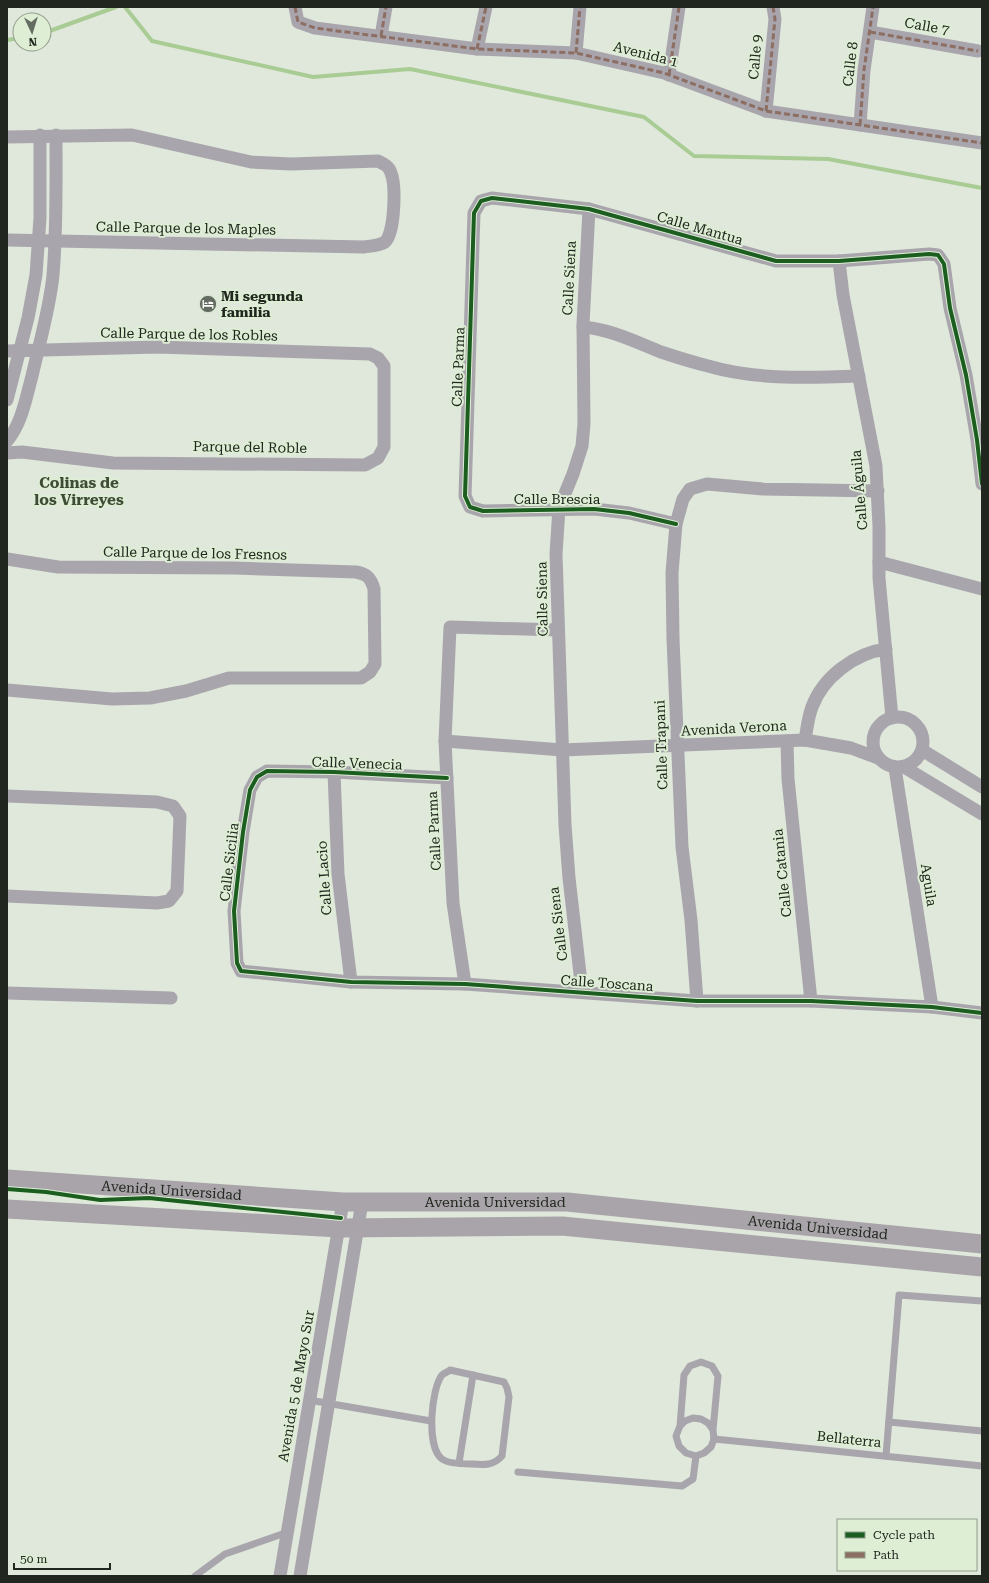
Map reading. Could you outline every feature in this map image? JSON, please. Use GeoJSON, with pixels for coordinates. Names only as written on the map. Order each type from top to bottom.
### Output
{"type":"FeatureCollection","features":[{"type":"Feature","properties":{"kind":"main road","name":"Avenida Universidad"},"geometry":{"type":"LineString","coordinates":[[7,1179],[343,1202],[567,1202],[982,1244]]}},
{"type":"Feature","properties":{"kind":"main road","name":"Avenida Universidad"},"geometry":{"type":"LineString","coordinates":[[7,1209],[349,1228],[562,1226],[982,1268]]}},
{"type":"Feature","properties":{"kind":"street","name":"Avenida 1"},"geometry":{"type":"LineString","coordinates":[[295,7],[298,22],[315,28],[477,49],[576,53],[669,75],[766,111],[982,143]]}},
{"type":"Feature","properties":{"kind":"street"},"geometry":{"type":"LineString","coordinates":[[381,36],[386,7]]}},
{"type":"Feature","properties":{"kind":"street"},"geometry":{"type":"LineString","coordinates":[[477,49],[486,7]]}},
{"type":"Feature","properties":{"kind":"street"},"geometry":{"type":"LineString","coordinates":[[576,53],[580,7]]}},
{"type":"Feature","properties":{"kind":"street"},"geometry":{"type":"LineString","coordinates":[[669,75],[679,7]]}},
{"type":"Feature","properties":{"kind":"street","name":"Calle 9"},"geometry":{"type":"LineString","coordinates":[[766,111],[775,19],[773,7]]}},
{"type":"Feature","properties":{"kind":"street","name":"Calle 8"},"geometry":{"type":"LineString","coordinates":[[860,125],[864,70],[873,7]]}},
{"type":"Feature","properties":{"kind":"street","name":"Calle 7"},"geometry":{"type":"LineString","coordinates":[[870,32],[978,51]]}},
{"type":"Feature","properties":{"kind":"street"},"geometry":{"type":"LineString","coordinates":[[7,400],[14,350],[28,318],[36,275],[40,135]]}},
{"type":"Feature","properties":{"kind":"street"},"geometry":{"type":"LineString","coordinates":[[7,137],[56,135],[55,242],[53,277],[38,350],[22,412],[12,436],[7,441]]}},
{"type":"Feature","properties":{"kind":"street","name":"Calle Parque de los Maples"},"geometry":{"type":"LineString","coordinates":[[7,240],[364,247],[376,245],[385,241],[390,234],[392,226],[393,181],[391,172],[386,164],[378,162],[291,164],[251,162],[132,135],[56,135]]}},
{"type":"Feature","properties":{"kind":"street","name":"Calle Mantua"},"geometry":{"type":"LineString","coordinates":[[474,213],[481,201],[492,198],[589,209],[776,261],[839,261],[929,254],[938,255],[944,264],[950,308],[966,375],[977,440],[982,484]]}},
{"type":"Feature","properties":{"kind":"street","name":"Calle Siena"},"geometry":{"type":"LineString","coordinates":[[582,991],[569,878],[562,750],[556,554],[559,508],[573,474],[582,446],[584,424],[583,327],[589,209]]}},
{"type":"Feature","properties":{"kind":"street","name":"Calle Parma"},"geometry":{"type":"LineString","coordinates":[[474,213],[465,496],[470,507],[483,510]]}},
{"type":"Feature","properties":{"kind":"street","name":"Calle Águila"},"geometry":{"type":"LineString","coordinates":[[839,261],[843,295],[876,466],[878,491],[879,578],[892,718]]}},
{"type":"Feature","properties":{"kind":"street"},"geometry":{"type":"LineString","coordinates":[[583,327],[601,330],[710,367],[737,372],[786,376],[859,376]]}},
{"type":"Feature","properties":{"kind":"street","name":"Calle Parque de los Robles"},"geometry":{"type":"LineString","coordinates":[[14,350],[158,347],[370,354]]}},
{"type":"Feature","properties":{"kind":"street","name":"Parque del Roble"},"geometry":{"type":"LineString","coordinates":[[7,453],[22,452],[113,463],[365,465],[378,458],[384,447],[384,366],[378,358],[370,354]]}},
{"type":"Feature","properties":{"kind":"street","name":"Calle Trapani"},"geometry":{"type":"LineString","coordinates":[[697,1001],[691,920],[682,847],[677,746],[672,573],[676,524],[683,499],[690,490],[707,484],[771,489],[878,491]]}},
{"type":"Feature","properties":{"kind":"street","name":"Calle Brescia"},"geometry":{"type":"LineString","coordinates":[[483,510],[594,508],[622,512],[676,524]]}},
{"type":"Feature","properties":{"kind":"street","name":"Calle Parque de los Fresnos"},"geometry":{"type":"LineString","coordinates":[[7,558],[58,567],[234,568],[356,572],[366,574],[372,581],[374,588],[374,664],[370,672],[361,678],[229,678],[186,691],[150,698],[112,699],[7,690]]}},
{"type":"Feature","properties":{"kind":"street"},"geometry":{"type":"LineString","coordinates":[[879,562],[982,589]]}},
{"type":"Feature","properties":{"kind":"street","name":"Calle Parma"},"geometry":{"type":"LineString","coordinates":[[465,984],[453,902],[445,741],[450,627],[558,630]]}},
{"type":"Feature","properties":{"kind":"street"},"geometry":{"type":"LineString","coordinates":[[805,740],[812,705],[827,682],[856,659],[873,651],[886,649]]}},
{"type":"Feature","properties":{"kind":"street"},"geometry":{"type":"LineString","coordinates":[[900,767],[912,764],[918,758],[922,750],[923,735],[919,728],[907,719],[892,718],[878,727],[874,734],[874,751],[878,758],[883,763],[900,767],[982,814]]}},
{"type":"Feature","properties":{"kind":"street","name":"Avenida Verona"},"geometry":{"type":"LineString","coordinates":[[445,741],[562,750],[805,740],[851,748],[878,758]]}},
{"type":"Feature","properties":{"kind":"street","name":"Calle Catania"},"geometry":{"type":"LineString","coordinates":[[787,741],[788,779],[811,1001]]}},
{"type":"Feature","properties":{"kind":"street"},"geometry":{"type":"LineString","coordinates":[[851,748],[873,743]]}},
{"type":"Feature","properties":{"kind":"street"},"geometry":{"type":"LineString","coordinates":[[922,750],[982,787]]}},
{"type":"Feature","properties":{"kind":"street","name":"Aguila"},"geometry":{"type":"LineString","coordinates":[[900,767],[932,1008]]}},
{"type":"Feature","properties":{"kind":"street","name":"Calle Venecia"},"geometry":{"type":"LineString","coordinates":[[267,771],[334,772],[447,778]]}},
{"type":"Feature","properties":{"kind":"street","name":"Calle Sicilia"},"geometry":{"type":"LineString","coordinates":[[237,963],[234,911],[243,832],[250,790],[257,777],[267,771]]}},
{"type":"Feature","properties":{"kind":"street","name":"Calle Lacio"},"geometry":{"type":"LineString","coordinates":[[334,772],[338,874],[351,982]]}},
{"type":"Feature","properties":{"kind":"street"},"geometry":{"type":"LineString","coordinates":[[7,796],[157,802],[173,806],[180,816],[177,891],[169,901],[157,903],[7,896]]}},
{"type":"Feature","properties":{"kind":"street","name":"Calle Toscana"},"geometry":{"type":"LineString","coordinates":[[237,963],[241,971],[246,973],[351,982],[465,984],[582,991],[697,1001],[811,1001],[932,1008],[982,1013]]}},
{"type":"Feature","properties":{"kind":"street"},"geometry":{"type":"LineString","coordinates":[[7,993],[171,998]]}},
{"type":"Feature","properties":{"kind":"street","name":"Avenida 5 de Mayo Sur"},"geometry":{"type":"LineString","coordinates":[[300,1576],[328,1402],[349,1228],[343,1202]]}},
{"type":"Feature","properties":{"kind":"street","name":"Avenida 5 de Mayo Sur"},"geometry":{"type":"LineString","coordinates":[[280,1576],[309,1400],[349,1228],[362,1202]]}},
{"type":"Feature","properties":{"kind":"lane"},"geometry":{"type":"LineString","coordinates":[[886,1456],[899,1294],[982,1301]]}},
{"type":"Feature","properties":{"kind":"lane"},"geometry":{"type":"LineString","coordinates":[[701,1362],[712,1366],[718,1376],[713,1430],[714,1439],[711,1447],[704,1453],[696,1456],[686,1453],[679,1446],[676,1436],[680,1426],[684,1375],[690,1366],[701,1362]]}},
{"type":"Feature","properties":{"kind":"lane"},"geometry":{"type":"LineString","coordinates":[[450,1370],[504,1382],[507,1388],[509,1397],[502,1456],[497,1462],[489,1465],[459,1463],[443,1460],[437,1455],[433,1446],[431,1421],[437,1385],[443,1374],[450,1370]]}},
{"type":"Feature","properties":{"kind":"lane"},"geometry":{"type":"LineString","coordinates":[[459,1463],[473,1376]]}},
{"type":"Feature","properties":{"kind":"lane"},"geometry":{"type":"LineString","coordinates":[[309,1400],[328,1402],[431,1421]]}},
{"type":"Feature","properties":{"kind":"lane"},"geometry":{"type":"LineString","coordinates":[[680,1426],[685,1421],[693,1418],[701,1419],[708,1423],[713,1430]]}},
{"type":"Feature","properties":{"kind":"lane"},"geometry":{"type":"LineString","coordinates":[[889,1422],[982,1431]]}},
{"type":"Feature","properties":{"kind":"lane","name":"Bellaterra"},"geometry":{"type":"LineString","coordinates":[[714,1439],[982,1466]]}},
{"type":"Feature","properties":{"kind":"lane"},"geometry":{"type":"LineString","coordinates":[[518,1472],[682,1486],[693,1479],[696,1456]]}},
{"type":"Feature","properties":{"kind":"lane"},"geometry":{"type":"LineString","coordinates":[[195,1576],[225,1554],[288,1532]]}},
{"type":"Feature","properties":{"kind":"waterway"},"geometry":{"type":"LineString","coordinates":[[52,30],[116,7]]}},
{"type":"Feature","properties":{"kind":"waterway"},"geometry":{"type":"LineString","coordinates":[[125,7],[152,41],[313,77],[410,69],[644,117],[694,156],[828,159],[982,188]]}},
{"type":"Feature","properties":{"kind":"waterway"},"geometry":{"type":"LineString","coordinates":[[7,40],[12,39]]}},
{"type":"Feature","properties":{"kind":"marked path"},"geometry":{"type":"LineString","coordinates":[[295,7],[298,22],[315,28],[477,49],[576,53],[664,73],[766,111],[982,143]]}},
{"type":"Feature","properties":{"kind":"marked path"},"geometry":{"type":"LineString","coordinates":[[381,36],[386,7]]}},
{"type":"Feature","properties":{"kind":"marked path"},"geometry":{"type":"LineString","coordinates":[[477,49],[486,7]]}},
{"type":"Feature","properties":{"kind":"marked path"},"geometry":{"type":"LineString","coordinates":[[576,53],[580,7]]}},
{"type":"Feature","properties":{"kind":"marked path"},"geometry":{"type":"LineString","coordinates":[[669,75],[679,7]]}},
{"type":"Feature","properties":{"kind":"marked path"},"geometry":{"type":"LineString","coordinates":[[766,111],[775,19],[773,7]]}},
{"type":"Feature","properties":{"kind":"marked path"},"geometry":{"type":"LineString","coordinates":[[860,125],[864,70],[873,7]]}},
{"type":"Feature","properties":{"kind":"marked path"},"geometry":{"type":"LineString","coordinates":[[870,32],[978,51]]}},
{"type":"Feature","properties":{"kind":"cycle path"},"geometry":{"type":"LineString","coordinates":[[676,524],[629,513],[594,509],[483,511],[470,507],[465,496],[474,213],[481,201],[492,198],[589,209],[776,261],[839,261],[929,254],[938,255],[944,264],[950,308],[966,375],[977,440],[982,484]]}},
{"type":"Feature","properties":{"kind":"cycle path"},"geometry":{"type":"LineString","coordinates":[[447,778],[334,772],[267,771],[257,777],[250,790],[243,832],[234,911],[237,963],[241,971],[351,982],[465,984],[697,1001],[811,1001],[932,1007],[982,1013]]}},
{"type":"Feature","properties":{"kind":"cycle path"},"geometry":{"type":"LineString","coordinates":[[7,1189],[46,1192],[100,1200],[149,1198],[341,1218]]}},
{"type":"Feature","properties":{"kind":"place","name":"Mi segunda familia"},"geometry":{"type":"Point","coordinates":[208,304]}},
{"type":"Feature","properties":{"kind":"district","name":"Colinas de los Virreyes"},"geometry":{"type":"Point","coordinates":[79,492]}}]}
